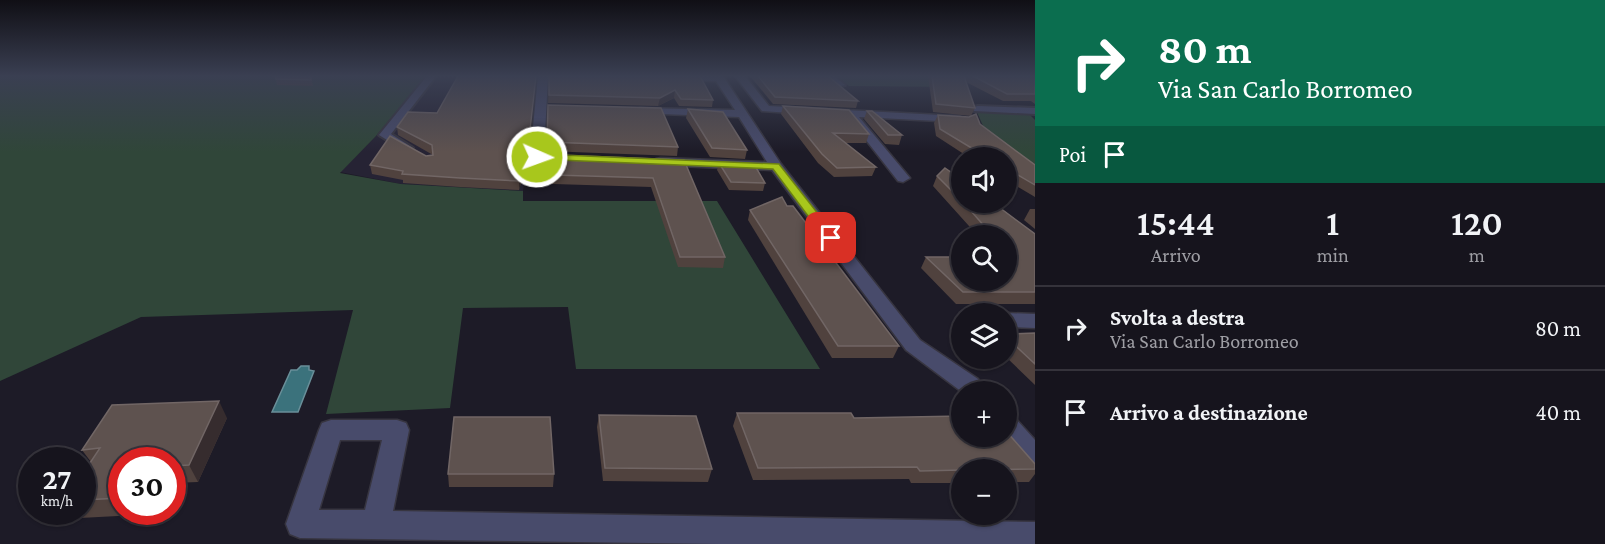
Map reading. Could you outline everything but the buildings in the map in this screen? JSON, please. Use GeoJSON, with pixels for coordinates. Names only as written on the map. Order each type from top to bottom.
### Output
{"type":"FeatureCollection","features":[{"type":"Feature","properties":{"kind":"street"},"geometry":{"type":"LineString","coordinates":[[545,101],[538,154],[572,158]]}},
{"type":"Feature","properties":{"kind":"street"},"geometry":{"type":"LineString","coordinates":[[735,101],[776,166],[913,345],[961,381]]}},
{"type":"Feature","properties":{"kind":"street"},"geometry":{"type":"LineString","coordinates":[[760,101],[766,109],[966,119]]}},
{"type":"Feature","properties":{"kind":"street"},"geometry":{"type":"LineString","coordinates":[[630,111],[743,114]]}},
{"type":"Feature","properties":{"kind":"street"},"geometry":{"type":"LineString","coordinates":[[850,113],[903,178]]}},
{"type":"Feature","properties":{"kind":"street"},"geometry":{"type":"LineString","coordinates":[[651,161],[776,166]]}},
{"type":"Feature","properties":{"kind":"street"},"geometry":{"type":"LineString","coordinates":[[1017,320],[1035,321]]}},
{"type":"Feature","properties":{"kind":"street"},"geometry":{"type":"LineString","coordinates":[[1017,437],[1035,457]]}},
{"type":"Feature","properties":{"kind":"street"},"geometry":{"type":"LineString","coordinates":[[376,524],[1035,536]]}},
{"type":"Feature","properties":{"kind":"lane"},"geometry":{"type":"LineString","coordinates":[[412,101],[385,135],[419,154]]}},
{"type":"Feature","properties":{"kind":"lane"},"geometry":{"type":"LineString","coordinates":[[978,109],[1035,111]]}},
{"type":"Feature","properties":{"kind":"shaded area"},"geometry":{"type":"Polygon","coordinates":[[[405,101],[536,101],[523,191],[401,184],[340,172],[376,136],[405,101]]]}},
{"type":"Feature","properties":{"kind":"green space"},"geometry":{"type":"Polygon","coordinates":[[[0,101],[405,101],[376,136],[340,173],[401,184],[523,191],[523,201],[717,201],[820,369],[576,369],[568,307],[463,308],[450,408],[326,414],[353,310],[141,317],[0,381],[0,101]]]}},
{"type":"Feature","properties":{"kind":"green space"},"geometry":{"type":"Polygon","coordinates":[[[976,110],[1027,112],[1035,120],[1035,165],[1017,152],[1017,147],[1010,147],[984,128],[976,110]]]}},
{"type":"Feature","properties":{"kind":"water"},"geometry":{"type":"Polygon","coordinates":[[[301,366],[309,366],[309,370],[314,371],[298,412],[272,412],[291,370],[297,370],[301,366]]]}},
{"type":"Feature","properties":{"kind":"route"},"geometry":{"type":"LineString","coordinates":[[537,157],[776,166],[831,238]]}}]}
